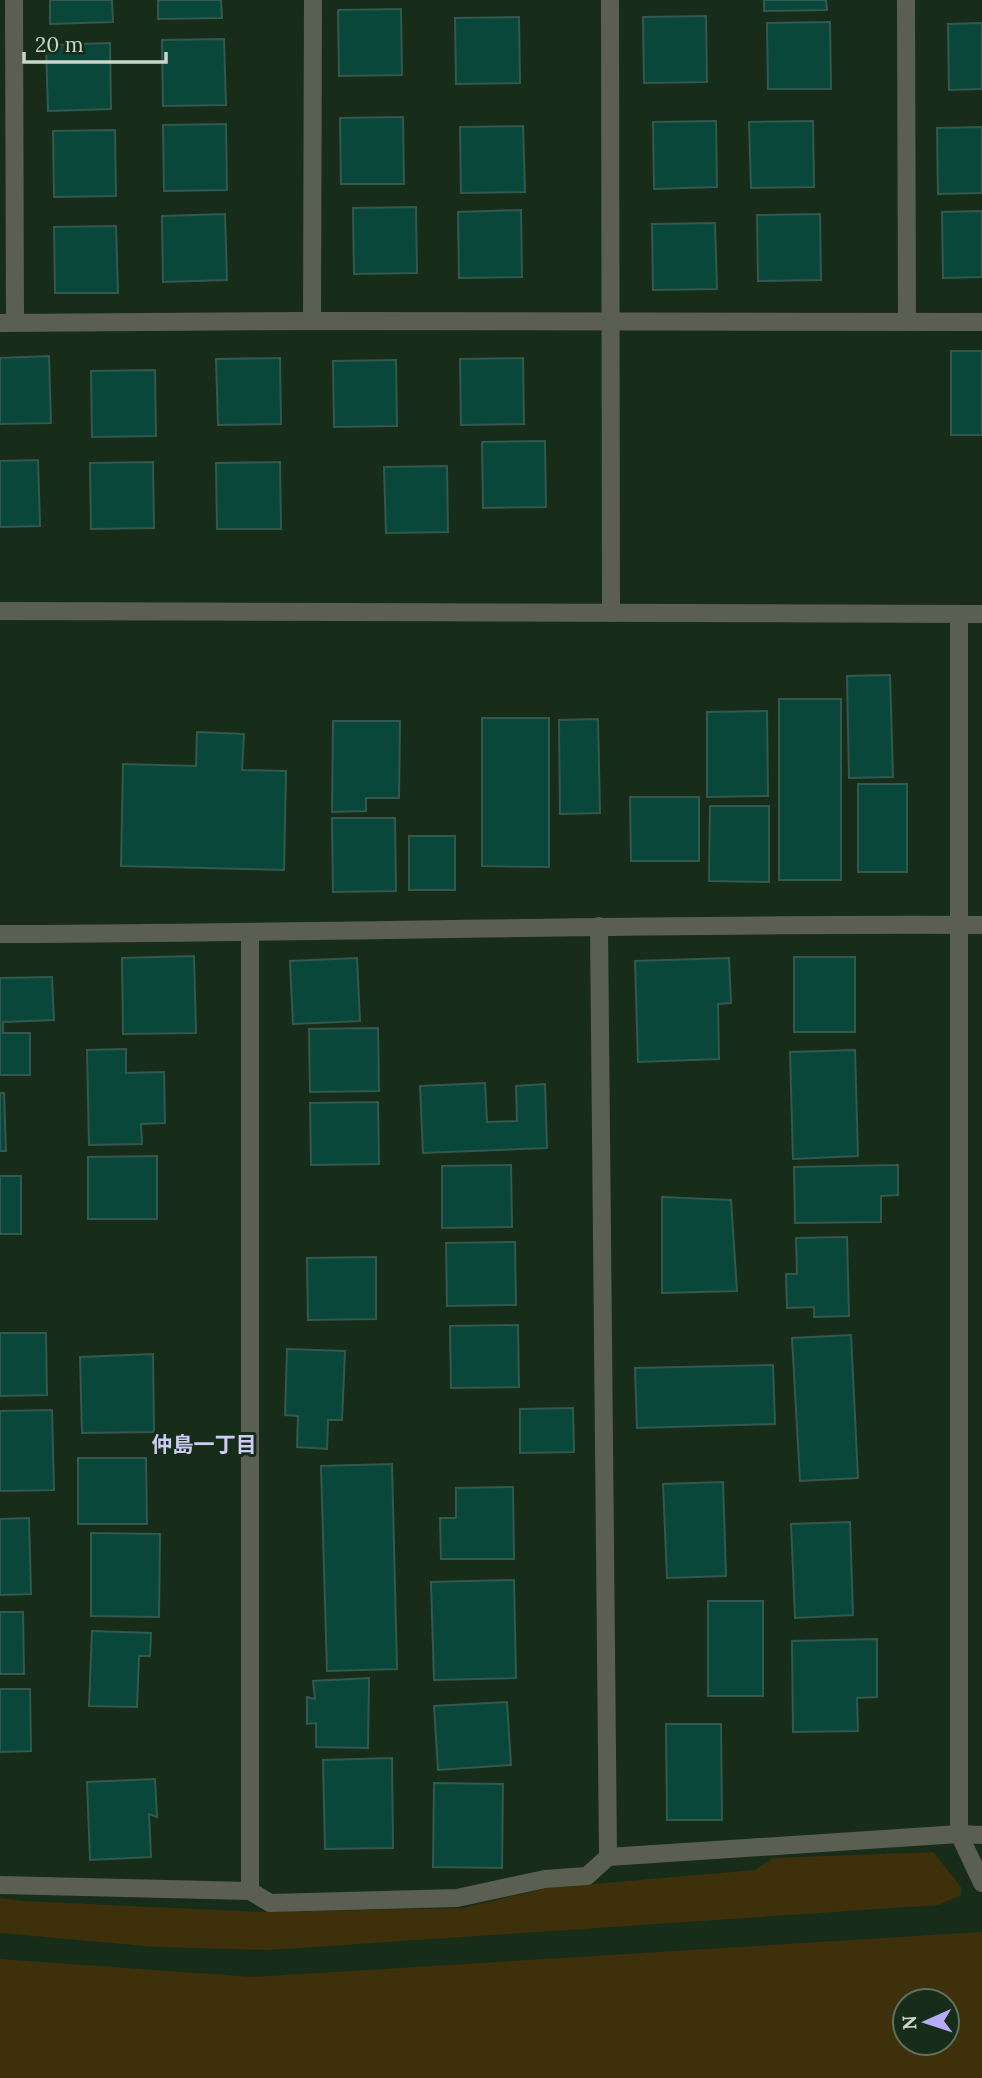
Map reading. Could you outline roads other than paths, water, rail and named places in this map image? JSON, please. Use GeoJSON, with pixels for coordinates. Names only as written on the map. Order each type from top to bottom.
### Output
{"type":"FeatureCollection","features":[{"type":"Feature","properties":{"kind":"street"},"geometry":{"type":"LineString","coordinates":[[14,0],[7,323],[982,322]]}},
{"type":"Feature","properties":{"kind":"street"},"geometry":{"type":"LineString","coordinates":[[312,321],[313,0]]}},
{"type":"Feature","properties":{"kind":"street"},"geometry":{"type":"LineString","coordinates":[[610,0],[611,613]]}},
{"type":"Feature","properties":{"kind":"street"},"geometry":{"type":"LineString","coordinates":[[906,0],[906,322]]}},
{"type":"Feature","properties":{"kind":"street"},"geometry":{"type":"LineString","coordinates":[[0,611],[982,614]]}},
{"type":"Feature","properties":{"kind":"street"},"geometry":{"type":"LineString","coordinates":[[959,614],[959,1834],[982,1883]]}},
{"type":"Feature","properties":{"kind":"street"},"geometry":{"type":"LineString","coordinates":[[0,934],[250,933],[600,926],[982,925]]}},
{"type":"Feature","properties":{"kind":"street"},"geometry":{"type":"LineString","coordinates":[[600,926],[608,1857]]}},
{"type":"Feature","properties":{"kind":"street"},"geometry":{"type":"LineString","coordinates":[[250,933],[250,1891]]}},
{"type":"Feature","properties":{"kind":"street"},"geometry":{"type":"LineString","coordinates":[[0,1885],[250,1891],[270,1903],[457,1898],[545,1879],[587,1876],[608,1857],[959,1834],[982,1835]]}},
{"type":"Feature","properties":{"kind":"district","name":"仲島一丁目"},"geometry":{"type":"Point","coordinates":[204,1444]}}]}
